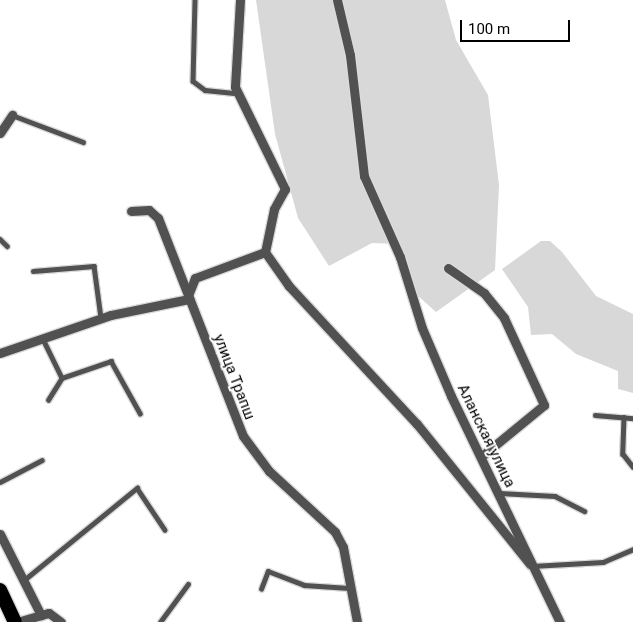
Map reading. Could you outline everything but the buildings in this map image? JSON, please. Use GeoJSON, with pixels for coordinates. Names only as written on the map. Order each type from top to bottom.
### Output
{"type":"FeatureCollection","features":[{"type":"Feature","properties":{"kind":"highway"},"geometry":{"type":"LineString","coordinates":[[0,590],[16,622]]}},
{"type":"Feature","properties":{"kind":"street"},"geometry":{"type":"LineString","coordinates":[[240,0],[233,76],[238,93],[283,180],[285,189],[274,209],[265,252],[289,286],[417,424],[530,565]]}},
{"type":"Feature","properties":{"kind":"street","name":"Аланская улица"},"geometry":{"type":"LineString","coordinates":[[337,0],[350,55],[364,176],[400,257],[422,328],[499,493],[530,565],[560,622]]}},
{"type":"Feature","properties":{"kind":"street"},"geometry":{"type":"LineString","coordinates":[[0,133],[12,115]]}},
{"type":"Feature","properties":{"kind":"street","name":"улица Трапш"},"geometry":{"type":"LineString","coordinates":[[131,211],[149,210],[158,218],[243,436],[269,470],[335,532],[342,546],[357,622]]}},
{"type":"Feature","properties":{"kind":"street"},"geometry":{"type":"LineString","coordinates":[[0,353],[101,319],[189,297],[195,278],[265,252]]}},
{"type":"Feature","properties":{"kind":"street"},"geometry":{"type":"LineString","coordinates":[[448,268],[484,293],[504,318],[544,405],[482,456]]}},
{"type":"Feature","properties":{"kind":"street"},"geometry":{"type":"LineString","coordinates":[[0,534],[22,581],[41,615]]}},
{"type":"Feature","properties":{"kind":"street"},"geometry":{"type":"LineString","coordinates":[[16,622],[49,613],[61,622]]}},
{"type":"Feature","properties":{"kind":"lane"},"geometry":{"type":"LineString","coordinates":[[194,0],[193,81],[205,90],[238,93]]}},
{"type":"Feature","properties":{"kind":"lane"},"geometry":{"type":"LineString","coordinates":[[12,115],[83,142]]}},
{"type":"Feature","properties":{"kind":"lane"},"geometry":{"type":"LineString","coordinates":[[0,239],[7,246]]}},
{"type":"Feature","properties":{"kind":"lane"},"geometry":{"type":"LineString","coordinates":[[33,271],[94,266],[101,319]]}},
{"type":"Feature","properties":{"kind":"lane"},"geometry":{"type":"LineString","coordinates":[[43,338],[62,378]]}},
{"type":"Feature","properties":{"kind":"lane"},"geometry":{"type":"LineString","coordinates":[[48,400],[62,378],[111,361],[140,413]]}},
{"type":"Feature","properties":{"kind":"lane"},"geometry":{"type":"LineString","coordinates":[[595,415],[633,418]]}},
{"type":"Feature","properties":{"kind":"lane"},"geometry":{"type":"LineString","coordinates":[[624,417],[623,454],[633,467]]}},
{"type":"Feature","properties":{"kind":"lane"},"geometry":{"type":"LineString","coordinates":[[0,482],[42,460]]}},
{"type":"Feature","properties":{"kind":"lane"},"geometry":{"type":"LineString","coordinates":[[22,581],[137,488],[165,530]]}},
{"type":"Feature","properties":{"kind":"lane"},"geometry":{"type":"LineString","coordinates":[[499,493],[555,496],[584,511]]}},
{"type":"Feature","properties":{"kind":"lane"},"geometry":{"type":"LineString","coordinates":[[530,565],[603,562],[633,549]]}},
{"type":"Feature","properties":{"kind":"lane"},"geometry":{"type":"LineString","coordinates":[[261,590],[268,571],[304,585],[349,588]]}},
{"type":"Feature","properties":{"kind":"lane"},"geometry":{"type":"LineString","coordinates":[[160,622],[188,584]]}},
{"type":"Feature","properties":{"kind":"shaded area"},"geometry":{"type":"Polygon","coordinates":[[[256,0],[445,0],[456,40],[488,95],[499,185],[495,270],[436,312],[417,295],[399,244],[372,243],[329,266],[298,218],[275,134],[256,0]]]}},
{"type":"Feature","properties":{"kind":"shaded area"},"geometry":{"type":"Polygon","coordinates":[[[541,241],[550,241],[562,252],[596,296],[633,314],[633,393],[618,389],[618,371],[576,354],[552,334],[531,335],[528,307],[502,269],[541,241]]]}}]}
